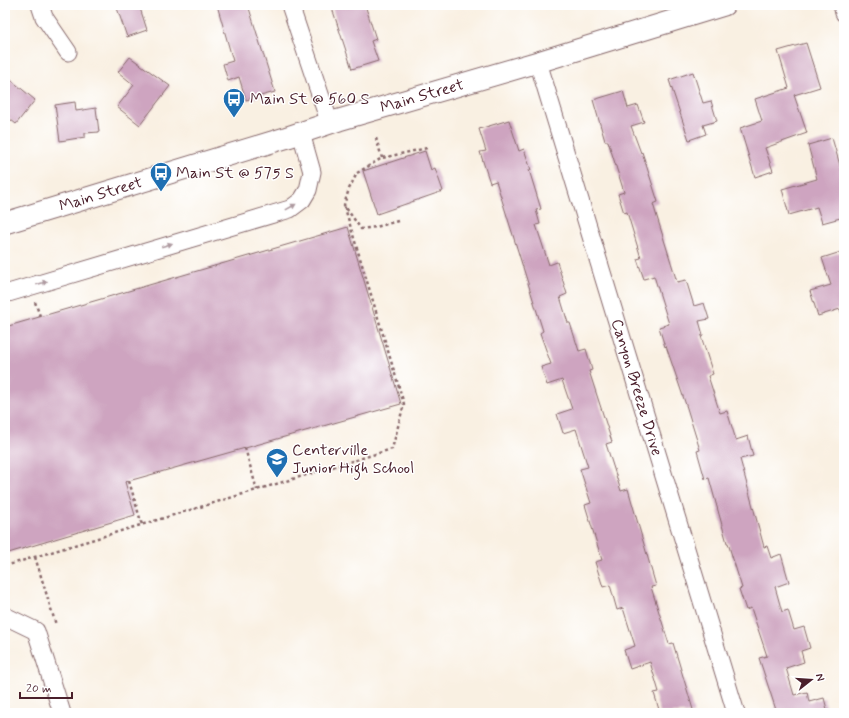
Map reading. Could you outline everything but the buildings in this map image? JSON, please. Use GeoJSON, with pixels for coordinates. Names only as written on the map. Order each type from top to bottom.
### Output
{"type":"FeatureCollection","features":[{"type":"Feature","properties":{"kind":"main road","name":"Main Street"},"geometry":{"type":"LineString","coordinates":[[5,223],[724,5]]}},
{"type":"Feature","properties":{"kind":"street"},"geometry":{"type":"LineString","coordinates":[[40,5],[44,17],[68,52]]}},
{"type":"Feature","properties":{"kind":"street"},"geometry":{"type":"LineString","coordinates":[[290,5],[330,124]]}},
{"type":"Feature","properties":{"kind":"street"},"geometry":{"type":"LineString","coordinates":[[842,5],[844,13]]}},
{"type":"Feature","properties":{"kind":"street","name":"Canyon Breeze Drive"},"geometry":{"type":"LineString","coordinates":[[538,62],[736,713]]}},
{"type":"Feature","properties":{"kind":"street"},"geometry":{"type":"LineString","coordinates":[[5,294],[290,209],[302,200],[308,190],[312,172],[301,133]]}},
{"type":"Feature","properties":{"kind":"street"},"geometry":{"type":"LineString","coordinates":[[5,616],[36,631],[62,713]]}},
{"type":"Feature","properties":{"kind":"path"},"geometry":{"type":"LineString","coordinates":[[376,138],[382,158]]}},
{"type":"Feature","properties":{"kind":"path"},"geometry":{"type":"LineString","coordinates":[[5,566],[392,448],[404,404],[344,205],[349,189],[357,173],[382,158],[427,148]]}},
{"type":"Feature","properties":{"kind":"path"},"geometry":{"type":"LineString","coordinates":[[344,205],[361,229],[376,227],[398,221]]}},
{"type":"Feature","properties":{"kind":"path"},"geometry":{"type":"LineString","coordinates":[[34,298],[40,316]]}},
{"type":"Feature","properties":{"kind":"path"},"geometry":{"type":"LineString","coordinates":[[245,448],[257,490]]}},
{"type":"Feature","properties":{"kind":"path"},"geometry":{"type":"LineString","coordinates":[[129,481],[142,524]]}},
{"type":"Feature","properties":{"kind":"path"},"geometry":{"type":"LineString","coordinates":[[35,557],[56,625]]}},
{"type":"Feature","properties":{"kind":"place","name":"Main St @ 560 S"},"geometry":{"type":"Point","coordinates":[234,118]}},
{"type":"Feature","properties":{"kind":"place","name":"Main St @ 575 S"},"geometry":{"type":"Point","coordinates":[161,192]}},
{"type":"Feature","properties":{"kind":"place","name":"Centerville Junior High School"},"geometry":{"type":"Point","coordinates":[277,478]}}]}
